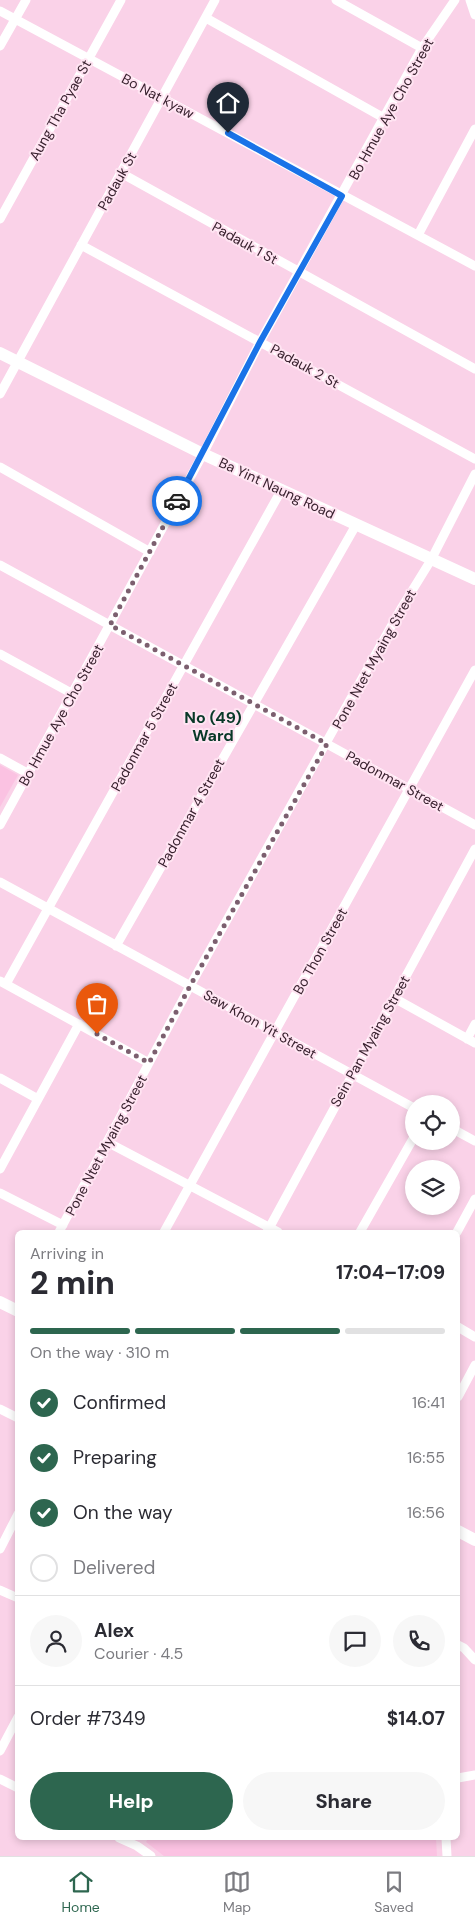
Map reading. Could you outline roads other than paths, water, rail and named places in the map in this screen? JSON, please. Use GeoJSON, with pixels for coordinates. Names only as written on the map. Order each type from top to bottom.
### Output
{"type":"FeatureCollection","features":[{"type":"Feature","properties":{"kind":"main road","name":"Ba Yint Naung Road"},"geometry":{"type":"LineString","coordinates":[[0,353],[203,454],[430,560],[475,579]]}},
{"type":"Feature","properties":{"kind":"main road"},"geometry":{"type":"LineString","coordinates":[[0,1302],[15,1309]]}},
{"type":"Feature","properties":{"kind":"main road"},"geometry":{"type":"LineString","coordinates":[[460,1532],[474,1537]]}},
{"type":"Feature","properties":{"kind":"street"},"geometry":{"type":"LineString","coordinates":[[0,46],[26,0]]}},
{"type":"Feature","properties":{"kind":"street","name":"Aung Tha Pyae St"},"geometry":{"type":"LineString","coordinates":[[0,219],[121,0]]}},
{"type":"Feature","properties":{"kind":"street","name":"Padauk St"},"geometry":{"type":"LineString","coordinates":[[0,394],[215,0]]}},
{"type":"Feature","properties":{"kind":"street"},"geometry":{"type":"LineString","coordinates":[[336,0],[422,48]]}},
{"type":"Feature","properties":{"kind":"street","name":"Bo Hmue Aye Cho Street"},"geometry":{"type":"LineString","coordinates":[[0,825],[203,454],[260,342],[422,48],[455,0]]}},
{"type":"Feature","properties":{"kind":"street"},"geometry":{"type":"LineString","coordinates":[[470,0],[475,15]]}},
{"type":"Feature","properties":{"kind":"street","name":"Bo Nat kyaw"},"geometry":{"type":"LineString","coordinates":[[0,11],[475,266]]}},
{"type":"Feature","properties":{"kind":"street"},"geometry":{"type":"LineString","coordinates":[[206,18],[384,118]]}},
{"type":"Feature","properties":{"kind":"street"},"geometry":{"type":"LineString","coordinates":[[418,235],[475,130]]}},
{"type":"Feature","properties":{"kind":"street","name":"Padauk 1 St"},"geometry":{"type":"LineString","coordinates":[[121,173],[475,369]]}},
{"type":"Feature","properties":{"kind":"street","name":"Padauk 2 St"},"geometry":{"type":"LineString","coordinates":[[81,245],[475,459]]}},
{"type":"Feature","properties":{"kind":"street"},"geometry":{"type":"LineString","coordinates":[[0,467],[150,552]]}},
{"type":"Feature","properties":{"kind":"street","name":"Pone Ntet Myaing Street"},"geometry":{"type":"LineString","coordinates":[[61,1229],[190,986],[430,560],[475,474]]}},
{"type":"Feature","properties":{"kind":"street","name":"Padonmar 5 Street"},"geometry":{"type":"LineString","coordinates":[[3,982],[48,908],[282,490]]}},
{"type":"Feature","properties":{"kind":"street","name":"Padonmar 4 Street"},"geometry":{"type":"LineString","coordinates":[[116,946],[356,525]]}},
{"type":"Feature","properties":{"kind":"street","name":"Padonmar Street"},"geometry":{"type":"LineString","coordinates":[[0,565],[475,825]]}},
{"type":"Feature","properties":{"kind":"street"},"geometry":{"type":"LineString","coordinates":[[0,654],[72,694]]}},
{"type":"Feature","properties":{"kind":"street","name":"Bo Thon Street"},"geometry":{"type":"LineString","coordinates":[[165,1230],[475,670]]}},
{"type":"Feature","properties":{"kind":"street"},"geometry":{"type":"LineString","coordinates":[[0,758],[29,774]]}},
{"type":"Feature","properties":{"kind":"street","name":"Sein Pan Myaing Street"},"geometry":{"type":"LineString","coordinates":[[272,1230],[352,1074],[475,849]]}},
{"type":"Feature","properties":{"kind":"street","name":"Saw Khon Yit Street"},"geometry":{"type":"LineString","coordinates":[[0,882],[405,1103]]}},
{"type":"Feature","properties":{"kind":"street"},"geometry":{"type":"LineString","coordinates":[[3,982],[149,1063]]}},
{"type":"Feature","properties":{"kind":"street"},"geometry":{"type":"LineString","coordinates":[[394,998],[471,1041],[475,1024]]}},
{"type":"Feature","properties":{"kind":"street"},"geometry":{"type":"LineString","coordinates":[[0,1169],[79,1024]]}},
{"type":"Feature","properties":{"kind":"street"},"geometry":{"type":"LineString","coordinates":[[0,1078],[38,1099]]}},
{"type":"Feature","properties":{"kind":"street"},"geometry":{"type":"LineString","coordinates":[[460,1133],[475,1141]]}},
{"type":"Feature","properties":{"kind":"street"},"geometry":{"type":"LineString","coordinates":[[107,1142],[269,1230]]}},
{"type":"Feature","properties":{"kind":"street"},"geometry":{"type":"LineString","coordinates":[[361,1230],[407,1150]]}},
{"type":"Feature","properties":{"kind":"street"},"geometry":{"type":"LineString","coordinates":[[0,1193],[61,1229]]}},
{"type":"Feature","properties":{"kind":"street"},"geometry":{"type":"LineString","coordinates":[[458,1230],[475,1199]]}},
{"type":"Feature","properties":{"kind":"street"},"geometry":{"type":"LineString","coordinates":[[460,1329],[475,1337]]}},
{"type":"Feature","properties":{"kind":"street"},"geometry":{"type":"LineString","coordinates":[[460,1393],[475,1365]]}},
{"type":"Feature","properties":{"kind":"street"},"geometry":{"type":"LineString","coordinates":[[0,1409],[15,1416]]}},
{"type":"Feature","properties":{"kind":"street"},"geometry":{"type":"LineString","coordinates":[[0,1549],[15,1520]]}},
{"type":"Feature","properties":{"kind":"street"},"geometry":{"type":"LineString","coordinates":[[0,1590],[15,1597]]}},
{"type":"Feature","properties":{"kind":"street"},"geometry":{"type":"LineString","coordinates":[[460,1646],[475,1660]]}},
{"type":"Feature","properties":{"kind":"street"},"geometry":{"type":"LineString","coordinates":[[0,1751],[15,1723]]}},
{"type":"Feature","properties":{"kind":"street"},"geometry":{"type":"LineString","coordinates":[[460,1778],[475,1775]]}},
{"type":"Feature","properties":{"kind":"street"},"geometry":{"type":"LineString","coordinates":[[0,1779],[15,1786]]}},
{"type":"Feature","properties":{"kind":"street"},"geometry":{"type":"LineString","coordinates":[[446,1840],[446,1856]]}},
{"type":"Feature","properties":{"kind":"street"},"geometry":{"type":"LineString","coordinates":[[139,1842],[151,1856]]}},
{"type":"Feature","properties":{"kind":"district","name":"No (49) Ward"},"geometry":{"type":"Point","coordinates":[213,726]}}]}
